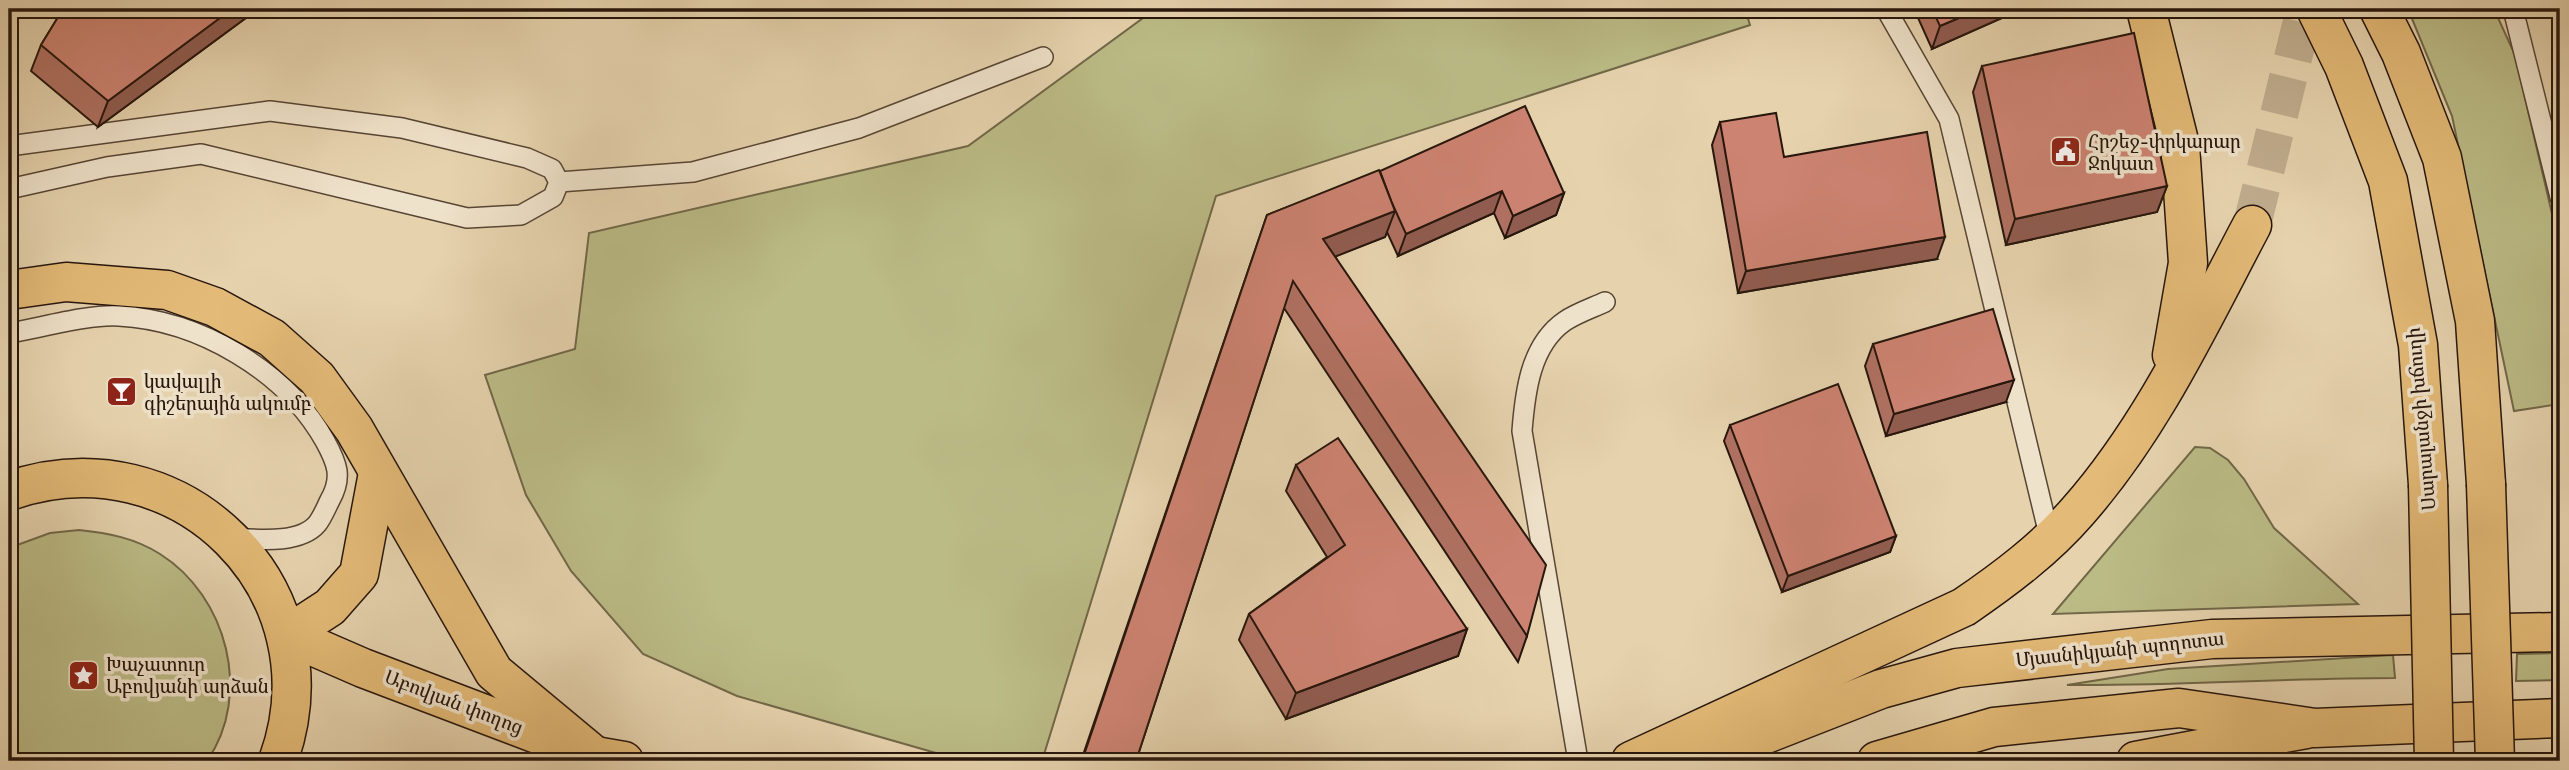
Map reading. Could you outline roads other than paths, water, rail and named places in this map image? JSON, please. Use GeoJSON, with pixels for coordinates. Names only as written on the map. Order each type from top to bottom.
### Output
{"type":"FeatureCollection","features":[{"type":"Feature","properties":{"kind":"main road"},"geometry":{"type":"LineString","coordinates":[[2146,9],[2180,145],[2188,263],[2167,388]]}},
{"type":"Feature","properties":{"kind":"main road","name":"Սարալանջի խճուղի"},"geometry":{"type":"LineString","coordinates":[[2316,9],[2344,66],[2388,181],[2418,345],[2428,485],[2434,761]]}},
{"type":"Feature","properties":{"kind":"main road"},"geometry":{"type":"LineString","coordinates":[[2379,9],[2401,53],[2442,158],[2475,321],[2486,484],[2495,761]]}},
{"type":"Feature","properties":{"kind":"main road"},"geometry":{"type":"LineString","coordinates":[[1631,761],[1964,607],[2011,575],[2078,512],[2167,388],[2252,225]]}},
{"type":"Feature","properties":{"kind":"main road"},"geometry":{"type":"LineString","coordinates":[[9,290],[66,282],[167,290],[215,307],[272,338],[317,378],[354,429],[494,672],[610,758]]}},
{"type":"Feature","properties":{"kind":"main road"},"geometry":{"type":"LineString","coordinates":[[288,635],[330,607],[359,574],[378,473]]}},
{"type":"Feature","properties":{"kind":"main road"},"geometry":{"type":"LineString","coordinates":[[9,491],[39,482],[68,478],[127,482],[155,490],[182,503],[207,518],[230,538],[266,584],[288,635],[292,673],[286,740],[278,761]]}},
{"type":"Feature","properties":{"kind":"main road","name":"Մյասնիկյանի պողոտա"},"geometry":{"type":"LineString","coordinates":[[1697,761],[1881,689],[1957,668],[2211,639],[2560,632]]}},
{"type":"Feature","properties":{"kind":"main road","name":"Աբովյան փողոց"},"geometry":{"type":"LineString","coordinates":[[288,635],[363,668],[610,758]]}},
{"type":"Feature","properties":{"kind":"main road"},"geometry":{"type":"LineString","coordinates":[[1877,761],[1994,727],[2179,708],[2315,728]]}},
{"type":"Feature","properties":{"kind":"main road"},"geometry":{"type":"LineString","coordinates":[[2136,761],[2315,728],[2560,718]]}},
{"type":"Feature","properties":{"kind":"lane"},"geometry":{"type":"LineString","coordinates":[[1886,9],[1949,119],[2050,539]]}},
{"type":"Feature","properties":{"kind":"lane"},"geometry":{"type":"LineString","coordinates":[[2513,9],[2560,197]]}},
{"type":"Feature","properties":{"kind":"lane"},"geometry":{"type":"LineString","coordinates":[[559,182],[693,172],[859,128],[1043,57]]}},
{"type":"Feature","properties":{"kind":"lane"},"geometry":{"type":"LineString","coordinates":[[9,146],[270,111],[402,128],[514,155],[552,169],[559,182]]}},
{"type":"Feature","properties":{"kind":"lane"},"geometry":{"type":"LineString","coordinates":[[9,189],[107,167],[201,154],[467,218],[521,215],[552,197],[559,182]]}},
{"type":"Feature","properties":{"kind":"lane"},"geometry":{"type":"LineString","coordinates":[[1578,761],[1522,431],[1525,391],[1542,345],[1564,322],[1605,302]]}},
{"type":"Feature","properties":{"kind":"lane"},"geometry":{"type":"LineString","coordinates":[[9,333],[118,316],[172,326],[209,339],[250,360],[286,389],[317,428],[338,466],[333,495],[316,525],[293,536],[230,538]]}},
{"type":"Feature","properties":{"kind":"tunnel"},"geometry":{"type":"LineString","coordinates":[[2252,225],[2305,9]]}},
{"type":"Feature","properties":{"kind":"place","name":"Հրշեջ-փրկարար Ջոկատ"},"geometry":{"type":"Point","coordinates":[2065,152]}},
{"type":"Feature","properties":{"kind":"place","name":"կավալլի գիշերային ակումբ"},"geometry":{"type":"Point","coordinates":[121,392]}},
{"type":"Feature","properties":{"kind":"place","name":"Խաչատուր Աբովյանի արձան"},"geometry":{"type":"Point","coordinates":[83,675]}}]}
